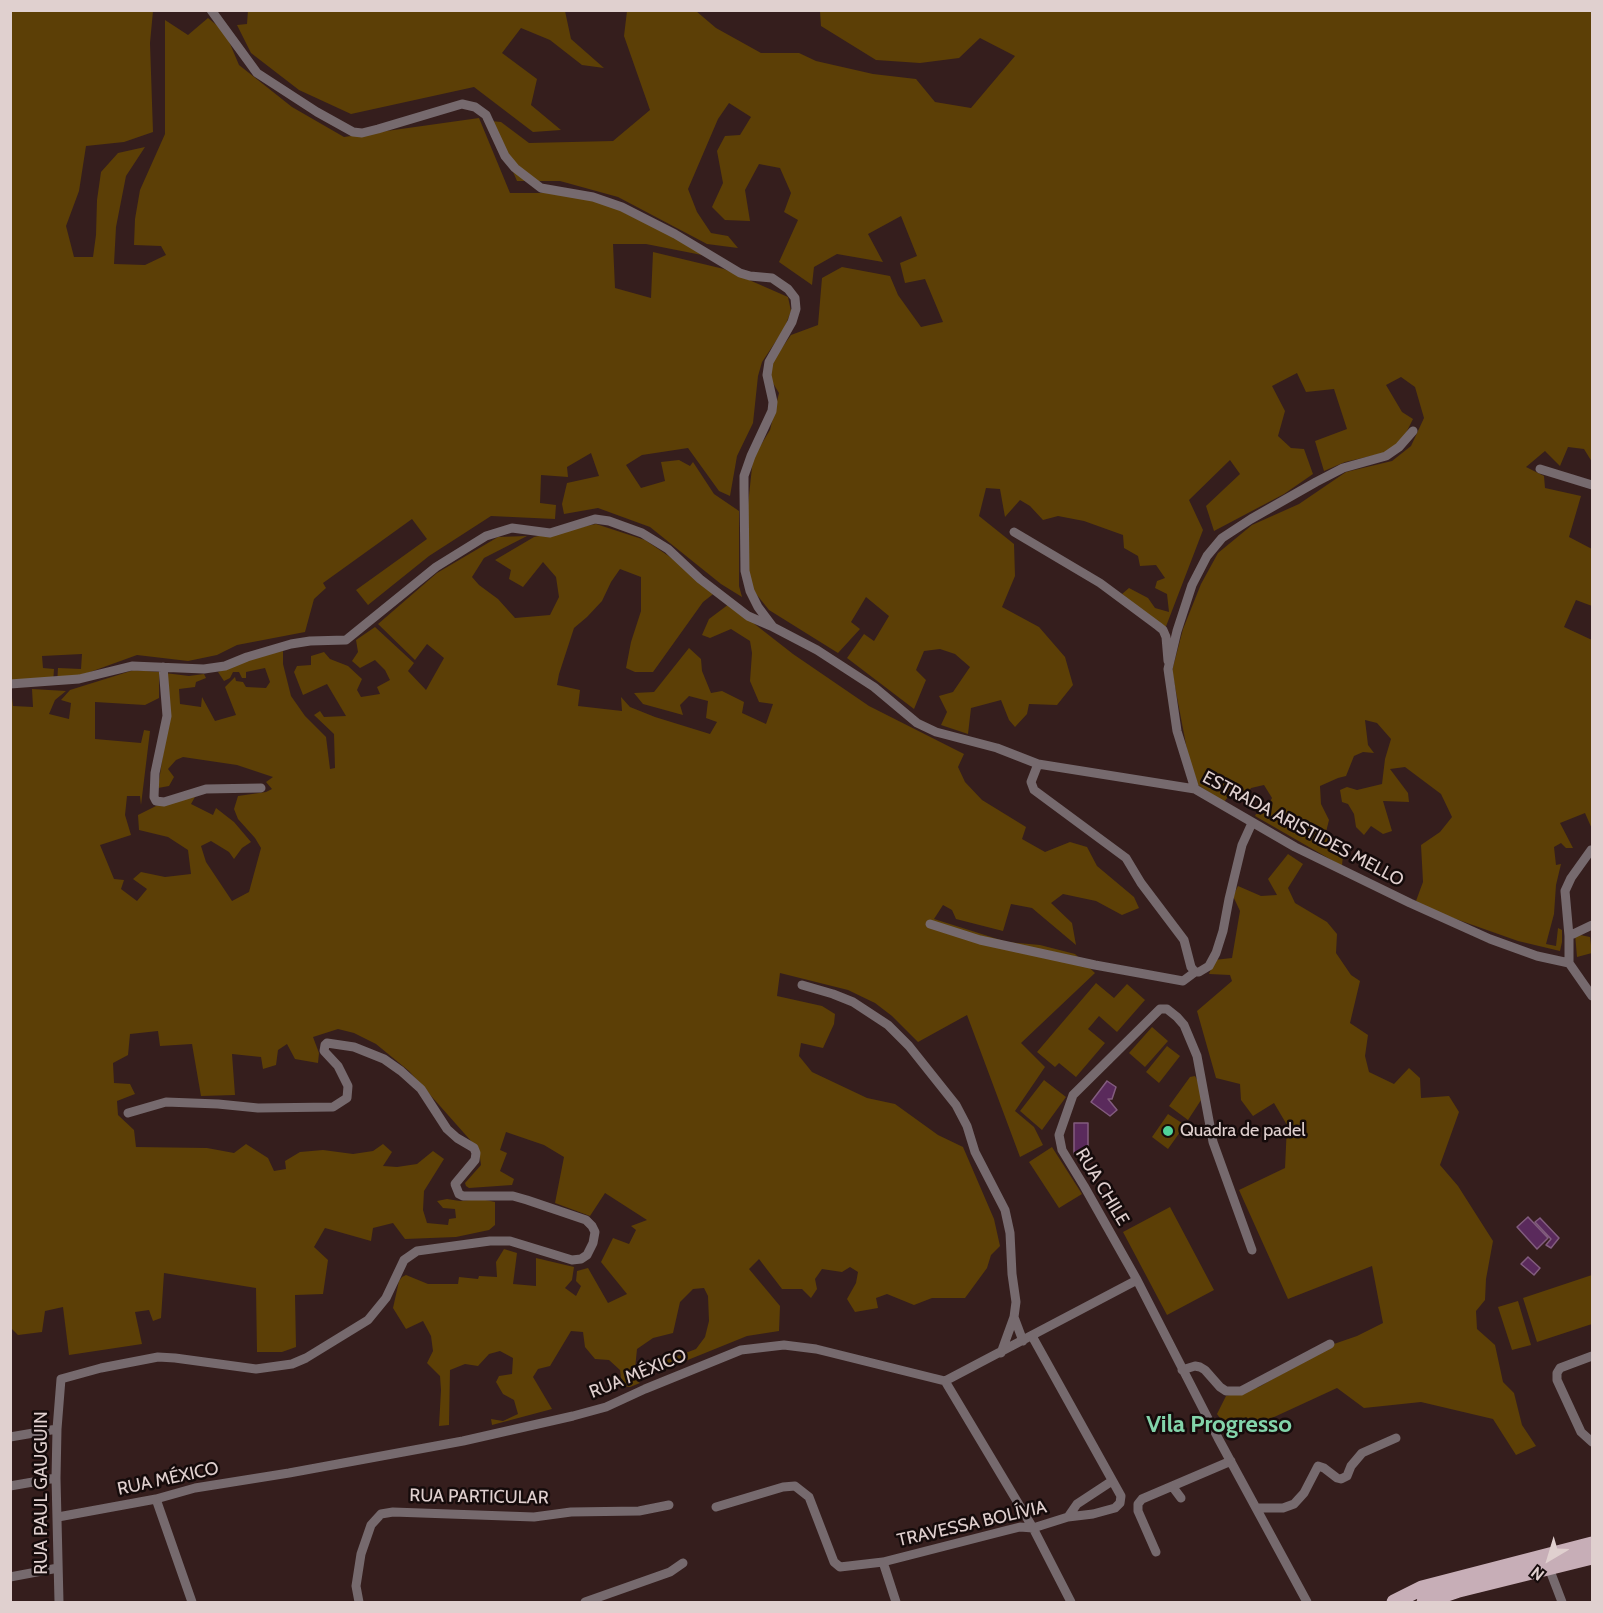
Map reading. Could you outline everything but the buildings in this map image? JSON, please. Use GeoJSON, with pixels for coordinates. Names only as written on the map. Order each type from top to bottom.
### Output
{"type":"FeatureCollection","features":[{"type":"Feature","properties":{"kind":"main road"},"geometry":{"type":"LineString","coordinates":[[1394,1602],[1422,1588],[1593,1544]]}},
{"type":"Feature","properties":{"kind":"main road"},"geometry":{"type":"LineString","coordinates":[[1424,1602],[1459,1590],[1593,1557]]}},
{"type":"Feature","properties":{"kind":"street","name":"ESTRADA ARISTIDES MELLO"},"geometry":{"type":"LineString","coordinates":[[211,10],[257,72],[317,112],[353,132],[362,133],[378,129],[462,104],[475,107],[486,115],[505,156],[515,168],[541,188],[593,197],[622,207],[675,234],[740,273],[772,278],[788,290],[795,298],[796,309],[792,322],[769,362],[767,375],[773,402],[772,411],[744,476],[746,571],[750,591],[758,607],[773,627],[817,650],[874,687],[917,723],[936,732],[997,748],[1038,764],[1195,789],[1295,846],[1410,903],[1490,939],[1537,956],[1569,963]]}},
{"type":"Feature","properties":{"kind":"street"},"geometry":{"type":"LineString","coordinates":[[1168,669],[1192,585],[1207,555],[1222,538],[1343,468],[1386,456],[1399,447],[1413,431]]}},
{"type":"Feature","properties":{"kind":"street"},"geometry":{"type":"LineString","coordinates":[[1540,469],[1593,485]]}},
{"type":"Feature","properties":{"kind":"street"},"geometry":{"type":"LineString","coordinates":[[10,684],[79,679],[132,666],[204,669],[225,666],[291,644],[346,640],[436,567],[486,536],[512,528],[550,533],[596,519],[609,521],[642,533],[668,549],[700,579],[748,616],[773,627]]}},
{"type":"Feature","properties":{"kind":"street"},"geometry":{"type":"LineString","coordinates":[[1014,532],[1100,583],[1163,630],[1166,637],[1177,731],[1195,789]]}},
{"type":"Feature","properties":{"kind":"street"},"geometry":{"type":"LineString","coordinates":[[164,667],[167,716],[155,773],[154,797],[156,801],[164,802],[206,789],[261,788]]}},
{"type":"Feature","properties":{"kind":"street"},"geometry":{"type":"LineString","coordinates":[[1038,764],[1031,782],[1034,790],[1125,858],[1141,884],[1184,940],[1191,967],[1195,972]]}},
{"type":"Feature","properties":{"kind":"street"},"geometry":{"type":"LineString","coordinates":[[930,924],[980,940],[1183,981],[1209,966],[1216,953],[1242,845],[1252,822]]}},
{"type":"Feature","properties":{"kind":"street"},"geometry":{"type":"LineString","coordinates":[[1591,850],[1571,878],[1565,891],[1569,963],[1593,996]]}},
{"type":"Feature","properties":{"kind":"street"},"geometry":{"type":"LineString","coordinates":[[1569,936],[1593,925]]}},
{"type":"Feature","properties":{"kind":"street","name":"TRAVESSA BOLÍVIA"},"geometry":{"type":"LineString","coordinates":[[802,985],[853,1002],[888,1025],[909,1046],[956,1105],[967,1126],[975,1152],[1005,1210],[1010,1233],[1016,1302],[1014,1317],[1001,1353]]}},
{"type":"Feature","properties":{"kind":"street","name":"RUA CHILE"},"geometry":{"type":"LineString","coordinates":[[1252,1250],[1213,1142],[1197,1056],[1184,1025],[1167,1009],[1160,1009],[1073,1095],[1059,1135],[1062,1150],[1137,1280],[1182,1370],[1307,1602]]}},
{"type":"Feature","properties":{"kind":"street","name":"RUA PAUL GAUGUIN"},"geometry":{"type":"LineString","coordinates":[[59,1602],[57,1429],[60,1383],[65,1377],[158,1357],[256,1369],[292,1364],[306,1359],[368,1320],[386,1298],[404,1260],[417,1251],[490,1241],[510,1241],[572,1260],[581,1259],[587,1255],[595,1232],[586,1220],[513,1196],[463,1196],[459,1194],[455,1184],[475,1161],[474,1148],[447,1129],[421,1089],[401,1071],[384,1059],[354,1047],[327,1043],[325,1045],[324,1051],[338,1066],[348,1086],[346,1098],[333,1107],[258,1108],[165,1102],[128,1113]]}},
{"type":"Feature","properties":{"kind":"street"},"geometry":{"type":"LineString","coordinates":[[1071,1602],[1033,1528],[945,1381],[1137,1280]]}},
{"type":"Feature","properties":{"kind":"street","name":"TRAVESSA BOLÍVIA"},"geometry":{"type":"LineString","coordinates":[[716,1507],[783,1487],[795,1486],[809,1497],[834,1562],[840,1567],[883,1562],[1020,1527],[1033,1528],[1068,1517],[1115,1508],[1120,1503],[1121,1496],[1014,1317]]}},
{"type":"Feature","properties":{"kind":"street"},"geometry":{"type":"LineString","coordinates":[[1182,1370],[1195,1366],[1200,1367],[1226,1391],[1241,1391],[1330,1344]]}},
{"type":"Feature","properties":{"kind":"street","name":"RUA MÉXICO"},"geometry":{"type":"LineString","coordinates":[[58,1517],[156,1499],[195,1488],[463,1441],[573,1416],[606,1407],[741,1350],[783,1345],[816,1349],[945,1381]]}},
{"type":"Feature","properties":{"kind":"street"},"geometry":{"type":"LineString","coordinates":[[1593,1356],[1560,1368],[1557,1380],[1581,1432],[1593,1442]]}},
{"type":"Feature","properties":{"kind":"street"},"geometry":{"type":"LineString","coordinates":[[10,1437],[57,1429]]}},
{"type":"Feature","properties":{"kind":"street"},"geometry":{"type":"LineString","coordinates":[[1256,1508],[1283,1508],[1294,1504],[1304,1493],[1318,1466],[1324,1467],[1341,1479],[1347,1476],[1351,1466],[1362,1453],[1396,1438]]}},
{"type":"Feature","properties":{"kind":"street"},"geometry":{"type":"LineString","coordinates":[[1156,1552],[1143,1527],[1138,1511],[1138,1504],[1142,1499],[1231,1461]]}},
{"type":"Feature","properties":{"kind":"street"},"geometry":{"type":"LineString","coordinates":[[10,1486],[56,1478]]}},
{"type":"Feature","properties":{"kind":"street","name":"TRAVESSA BOLÍVIA"},"geometry":{"type":"LineString","coordinates":[[1068,1517],[1077,1504],[1112,1480]]}},
{"type":"Feature","properties":{"kind":"street"},"geometry":{"type":"LineString","coordinates":[[1172,1486],[1181,1498]]}},
{"type":"Feature","properties":{"kind":"street"},"geometry":{"type":"LineString","coordinates":[[156,1499],[192,1602]]}},
{"type":"Feature","properties":{"kind":"street","name":"RUA PARTICULAR"},"geometry":{"type":"LineString","coordinates":[[358,1602],[356,1586],[361,1554],[371,1525],[381,1515],[393,1512],[534,1517],[571,1512],[639,1511],[669,1505]]}},
{"type":"Feature","properties":{"kind":"street","name":"TRAVESSA BOLÍVIA"},"geometry":{"type":"LineString","coordinates":[[883,1562],[896,1602]]}},
{"type":"Feature","properties":{"kind":"street"},"geometry":{"type":"LineString","coordinates":[[585,1602],[670,1572],[683,1563]]}},
{"type":"Feature","properties":{"kind":"street"},"geometry":{"type":"LineString","coordinates":[[10,1577],[58,1568]]}},
{"type":"Feature","properties":{"kind":"street"},"geometry":{"type":"LineString","coordinates":[[1549,1568],[1562,1602]]}},
{"type":"Feature","properties":{"kind":"shaded area"},"geometry":{"type":"Polygon","coordinates":[[[248,10],[565,11],[571,39],[604,68],[582,65],[550,40],[521,28],[502,53],[537,79],[531,105],[561,130],[533,132],[474,87],[351,114],[299,90],[251,53],[237,25],[247,24],[248,10]]]}},
{"type":"Feature","properties":{"kind":"shaded area"},"geometry":{"type":"Polygon","coordinates":[[[11,11],[153,11],[150,43],[153,132],[124,142],[86,146],[79,191],[66,226],[74,257],[93,257],[101,172],[118,153],[145,147],[126,176],[116,227],[114,264],[145,265],[166,255],[161,246],[134,245],[135,219],[140,190],[165,134],[165,20],[188,35],[208,18],[225,32],[239,65],[292,107],[344,137],[479,118],[510,193],[564,193],[617,206],[707,256],[646,244],[613,244],[615,288],[651,298],[653,252],[724,269],[788,297],[791,311],[784,329],[762,362],[758,376],[753,423],[737,456],[730,496],[719,491],[688,448],[642,455],[626,465],[641,488],[665,481],[661,462],[679,460],[690,466],[693,462],[714,494],[739,511],[739,586],[742,597],[721,584],[650,527],[598,508],[564,514],[562,504],[567,483],[599,476],[591,453],[567,467],[568,477],[541,475],[540,503],[556,505],[555,519],[491,516],[429,556],[368,605],[356,590],[427,539],[412,519],[323,583],[326,588],[314,599],[305,632],[237,645],[217,655],[188,661],[137,655],[57,684],[58,668],[81,669],[82,654],[42,656],[43,668],[54,669],[53,684],[11,682],[11,11]]]}},
{"type":"Feature","properties":{"kind":"shaded area"},"geometry":{"type":"Polygon","coordinates":[[[627,11],[696,11],[716,28],[761,53],[799,53],[816,61],[873,74],[916,79],[935,102],[971,108],[1015,56],[980,38],[959,58],[920,63],[876,60],[821,26],[820,11],[1592,11],[1592,462],[1584,449],[1568,447],[1560,466],[1545,451],[1526,467],[1544,476],[1545,488],[1581,496],[1569,537],[1592,549],[1592,606],[1576,600],[1564,627],[1592,640],[1592,829],[1585,813],[1560,823],[1573,848],[1566,848],[1561,843],[1554,847],[1556,865],[1561,864],[1556,885],[1554,914],[1546,944],[1556,946],[1558,928],[1562,930],[1560,951],[1518,941],[1436,912],[1416,901],[1423,882],[1421,845],[1440,832],[1452,817],[1441,794],[1405,767],[1390,769],[1408,793],[1409,802],[1383,801],[1392,831],[1383,834],[1371,826],[1364,835],[1356,827],[1354,814],[1348,804],[1342,802],[1340,790],[1347,787],[1357,790],[1382,784],[1385,759],[1391,739],[1377,723],[1365,720],[1368,745],[1374,753],[1363,752],[1354,756],[1346,776],[1320,786],[1321,804],[1329,820],[1326,832],[1343,854],[1342,866],[1255,816],[1263,814],[1272,798],[1264,785],[1251,788],[1246,797],[1234,789],[1224,802],[1198,785],[1188,755],[1172,671],[1183,629],[1201,584],[1218,553],[1252,525],[1299,504],[1346,472],[1392,461],[1411,446],[1424,418],[1415,387],[1401,377],[1386,385],[1402,412],[1413,419],[1402,441],[1388,452],[1345,462],[1324,471],[1315,441],[1347,429],[1334,389],[1306,392],[1297,373],[1272,386],[1285,411],[1278,436],[1291,448],[1304,449],[1313,474],[1284,494],[1214,531],[1206,506],[1240,474],[1230,460],[1189,500],[1203,530],[1165,629],[1122,594],[1129,588],[1148,598],[1155,608],[1169,612],[1167,594],[1155,588],[1157,581],[1165,578],[1156,565],[1140,566],[1138,556],[1124,548],[1123,535],[1084,521],[1058,516],[1043,520],[1030,506],[1020,500],[1005,517],[1000,489],[986,488],[979,516],[1014,544],[1015,576],[1002,607],[1039,627],[1065,657],[1073,685],[1057,705],[1029,704],[1027,714],[1015,727],[1009,720],[1001,700],[971,708],[968,734],[941,725],[947,712],[939,696],[953,692],[970,667],[955,654],[940,649],[924,651],[916,670],[926,680],[914,709],[847,658],[864,634],[874,641],[889,616],[866,597],[851,622],[860,629],[838,653],[769,610],[749,585],[747,514],[753,458],[770,430],[779,393],[768,375],[769,366],[791,335],[818,325],[822,278],[842,267],[890,276],[898,295],[921,327],[943,322],[925,279],[905,283],[900,263],[917,256],[901,216],[868,234],[883,262],[837,254],[814,267],[812,285],[779,262],[798,220],[784,212],[791,193],[780,168],[759,164],[745,190],[750,221],[725,220],[712,207],[723,183],[717,151],[725,136],[740,135],[751,117],[729,103],[718,119],[688,189],[697,212],[711,233],[728,236],[738,248],[707,244],[618,197],[560,181],[517,181],[491,121],[501,122],[529,143],[613,141],[650,110],[624,36],[627,11]]]}},
{"type":"Feature","properties":{"kind":"shaded area"},"geometry":{"type":"Polygon","coordinates":[[[596,524],[645,540],[717,591],[703,602],[653,672],[635,672],[626,668],[641,611],[641,577],[620,569],[602,601],[574,628],[559,674],[557,685],[580,690],[578,706],[622,711],[621,697],[630,707],[710,734],[717,722],[706,718],[708,701],[689,696],[680,705],[683,715],[643,704],[634,693],[654,692],[689,648],[701,659],[702,671],[711,693],[722,691],[744,702],[742,713],[766,724],[773,704],[759,702],[750,681],[752,653],[750,641],[731,629],[710,638],[702,635],[709,619],[729,604],[793,654],[869,706],[964,754],[958,767],[965,782],[982,800],[1026,827],[1022,839],[1045,852],[1070,842],[1087,847],[1097,866],[1134,897],[1139,908],[1122,915],[1096,901],[1063,894],[1051,903],[1072,923],[1076,945],[1032,908],[1011,904],[1003,931],[956,919],[952,910],[943,905],[934,919],[1007,942],[1040,945],[1075,954],[1095,973],[1021,1043],[1045,1067],[1015,1111],[1034,1127],[1043,1145],[1020,1157],[967,1015],[918,1042],[875,1003],[848,990],[780,973],[777,996],[822,1006],[835,1014],[834,1024],[823,1048],[801,1043],[799,1056],[812,1072],[867,1098],[895,1104],[938,1135],[963,1147],[994,1219],[1000,1246],[991,1255],[987,1268],[965,1298],[932,1298],[914,1305],[887,1294],[876,1298],[878,1308],[855,1312],[847,1299],[856,1283],[858,1272],[850,1267],[842,1272],[822,1269],[815,1279],[817,1289],[811,1298],[802,1289],[782,1289],[759,1259],[749,1269],[780,1306],[779,1331],[747,1336],[668,1368],[665,1363],[667,1360],[696,1349],[705,1337],[709,1321],[708,1296],[704,1288],[693,1289],[680,1302],[673,1333],[653,1338],[637,1349],[634,1379],[640,1383],[630,1387],[622,1386],[620,1370],[609,1360],[595,1359],[585,1347],[583,1332],[571,1331],[550,1366],[538,1369],[533,1377],[552,1409],[492,1425],[491,1419],[503,1421],[518,1414],[514,1400],[503,1394],[496,1382],[499,1376],[512,1374],[513,1358],[500,1351],[489,1354],[478,1366],[465,1364],[450,1370],[449,1425],[439,1426],[440,1376],[427,1363],[433,1351],[431,1336],[423,1321],[406,1329],[393,1308],[402,1277],[406,1275],[428,1284],[458,1284],[459,1277],[478,1279],[479,1276],[497,1277],[496,1262],[504,1249],[517,1253],[513,1284],[536,1286],[536,1258],[574,1267],[572,1280],[565,1288],[576,1296],[581,1286],[576,1281],[577,1271],[588,1268],[608,1303],[627,1294],[601,1262],[613,1238],[629,1244],[636,1230],[631,1226],[647,1220],[605,1193],[590,1216],[555,1203],[564,1157],[544,1145],[506,1132],[500,1150],[507,1153],[500,1171],[514,1179],[512,1185],[469,1188],[465,1183],[481,1165],[479,1150],[409,1071],[376,1044],[354,1033],[338,1029],[313,1037],[319,1053],[318,1063],[295,1059],[287,1044],[278,1050],[276,1065],[263,1069],[261,1057],[232,1054],[235,1095],[201,1096],[192,1044],[160,1046],[158,1031],[130,1034],[128,1055],[113,1063],[114,1083],[130,1084],[135,1094],[117,1101],[118,1115],[134,1130],[136,1147],[207,1148],[234,1153],[246,1144],[268,1158],[274,1171],[286,1169],[285,1161],[300,1152],[323,1150],[353,1154],[373,1151],[383,1144],[392,1152],[383,1166],[397,1167],[417,1164],[433,1151],[444,1159],[424,1191],[423,1210],[427,1223],[448,1225],[449,1219],[456,1218],[455,1209],[443,1208],[437,1201],[481,1199],[495,1202],[495,1225],[489,1230],[456,1237],[405,1239],[393,1223],[373,1228],[371,1241],[325,1228],[314,1247],[328,1260],[323,1294],[295,1295],[296,1347],[282,1352],[257,1352],[256,1288],[164,1273],[161,1318],[153,1321],[149,1310],[135,1312],[142,1344],[69,1355],[63,1307],[45,1311],[42,1332],[18,1335],[11,1328],[11,689],[13,706],[33,707],[32,689],[66,691],[55,700],[49,714],[69,719],[71,703],[61,700],[70,690],[134,670],[159,672],[159,698],[145,705],[95,702],[95,739],[141,743],[144,730],[150,731],[141,805],[140,796],[127,796],[125,815],[131,835],[100,845],[114,879],[124,880],[121,889],[137,901],[147,889],[133,879],[141,872],[165,877],[191,874],[188,850],[168,837],[139,830],[138,815],[170,799],[196,795],[191,804],[213,815],[216,808],[234,822],[251,842],[242,848],[234,859],[229,852],[211,841],[201,846],[206,862],[232,901],[249,892],[261,848],[238,819],[234,809],[238,796],[272,789],[266,782],[273,777],[237,765],[183,757],[176,760],[168,769],[174,777],[169,786],[158,788],[168,720],[165,673],[189,676],[204,674],[206,678],[196,682],[195,687],[179,689],[180,704],[201,707],[202,697],[215,721],[236,715],[225,687],[235,677],[236,681],[243,682],[246,687],[266,688],[270,682],[265,668],[246,672],[246,678],[242,678],[239,672],[233,672],[230,678],[224,681],[218,672],[259,656],[283,651],[283,664],[291,696],[305,716],[326,737],[330,769],[335,768],[334,734],[314,715],[320,711],[324,717],[346,716],[327,684],[303,695],[294,672],[297,666],[311,665],[311,656],[324,652],[330,659],[348,666],[362,679],[357,690],[361,697],[380,694],[377,687],[390,680],[385,670],[375,660],[360,668],[352,661],[358,652],[356,640],[375,627],[414,663],[408,671],[426,690],[444,658],[427,644],[415,660],[378,624],[437,573],[498,537],[527,536],[484,558],[472,577],[498,599],[515,618],[550,615],[559,597],[556,577],[543,562],[523,587],[509,579],[511,570],[495,560],[534,537],[596,524]]]}},
{"type":"Feature","properties":{"kind":"shaded area"},"geometry":{"type":"Polygon","coordinates":[[[1288,854],[1303,864],[1288,888],[1295,903],[1327,922],[1337,934],[1336,953],[1351,975],[1360,981],[1350,1023],[1368,1035],[1365,1056],[1369,1072],[1394,1084],[1409,1068],[1420,1078],[1421,1098],[1449,1096],[1459,1112],[1440,1165],[1458,1186],[1493,1241],[1486,1279],[1485,1300],[1476,1311],[1477,1329],[1495,1345],[1503,1382],[1514,1393],[1522,1425],[1536,1446],[1516,1455],[1493,1419],[1421,1402],[1364,1408],[1337,1388],[1233,1436],[1217,1414],[1226,1396],[1259,1387],[1331,1345],[1357,1336],[1383,1323],[1372,1266],[1288,1299],[1239,1190],[1285,1168],[1287,1125],[1274,1103],[1253,1116],[1241,1100],[1240,1084],[1216,1078],[1197,1011],[1232,981],[1230,975],[1209,974],[1214,960],[1232,958],[1240,911],[1233,896],[1238,886],[1261,896],[1277,895],[1268,879],[1288,854]]]}},
{"type":"Feature","properties":{"kind":"shaded area"},"geometry":{"type":"Polygon","coordinates":[[[1575,934],[1590,937],[1592,953],[1577,957],[1575,934]]]}},
{"type":"Feature","properties":{"kind":"shaded area"},"geometry":{"type":"Polygon","coordinates":[[[1096,983],[1114,998],[1127,984],[1145,1000],[1117,1032],[1099,1016],[1088,1029],[1105,1043],[1076,1077],[1059,1063],[1055,1067],[1037,1052],[1096,983]]]}},
{"type":"Feature","properties":{"kind":"shaded area"},"geometry":{"type":"Polygon","coordinates":[[[1152,1027],[1168,1041],[1145,1067],[1129,1053],[1152,1027]]]}},
{"type":"Feature","properties":{"kind":"shaded area"},"geometry":{"type":"Polygon","coordinates":[[[1167,1046],[1180,1056],[1159,1083],[1146,1072],[1167,1046]]]}},
{"type":"Feature","properties":{"kind":"shaded area"},"geometry":{"type":"Polygon","coordinates":[[[1195,1076],[1205,1094],[1188,1120],[1169,1106],[1190,1077],[1195,1076]]]}},
{"type":"Feature","properties":{"kind":"shaded area"},"geometry":{"type":"Polygon","coordinates":[[[1044,1080],[1066,1097],[1042,1130],[1020,1111],[1044,1080]]]}},
{"type":"Feature","properties":{"kind":"shaded area"},"geometry":{"type":"Polygon","coordinates":[[[1107,1081],[1116,1087],[1112,1099],[1108,1099],[1117,1110],[1110,1116],[1091,1102],[1107,1081]]]}},
{"type":"Feature","properties":{"kind":"shaded area","name":"Quadra de padel"},"geometry":{"type":"Polygon","coordinates":[[[1168,1114],[1185,1125],[1168,1149],[1152,1137],[1168,1114]]]}},
{"type":"Feature","properties":{"kind":"shaded area"},"geometry":{"type":"Polygon","coordinates":[[[1074,1123],[1088,1123],[1088,1154],[1074,1154],[1074,1123]]]}},
{"type":"Feature","properties":{"kind":"shaded area"},"geometry":{"type":"Polygon","coordinates":[[[1052,1147],[1082,1194],[1059,1208],[1029,1162],[1052,1147]]]}},
{"type":"Feature","properties":{"kind":"shaded area"},"geometry":{"type":"Polygon","coordinates":[[[1170,1207],[1214,1290],[1167,1315],[1123,1232],[1170,1207]]]}},
{"type":"Feature","properties":{"kind":"shaded area"},"geometry":{"type":"Polygon","coordinates":[[[1528,1217],[1548,1238],[1537,1249],[1517,1227],[1528,1217]]]}},
{"type":"Feature","properties":{"kind":"shaded area"},"geometry":{"type":"Polygon","coordinates":[[[1540,1218],[1559,1238],[1551,1248],[1546,1245],[1551,1239],[1535,1222],[1540,1218]]]}},
{"type":"Feature","properties":{"kind":"shaded area"},"geometry":{"type":"Polygon","coordinates":[[[1528,1257],[1540,1268],[1534,1275],[1521,1264],[1528,1257]]]}},
{"type":"Feature","properties":{"kind":"shaded area"},"geometry":{"type":"Polygon","coordinates":[[[1592,1275],[1592,1324],[1537,1342],[1523,1298],[1592,1275]]]}},
{"type":"Feature","properties":{"kind":"shaded area"},"geometry":{"type":"Polygon","coordinates":[[[1518,1301],[1531,1345],[1512,1350],[1498,1307],[1518,1301]]]}},
{"type":"Feature","properties":{"kind":"place","name":"Quadra de padel"},"geometry":{"type":"Point","coordinates":[1168,1131]}},
{"type":"Feature","properties":{"kind":"district","name":"Vila Progresso"},"geometry":{"type":"Point","coordinates":[1219,1425]}}]}
